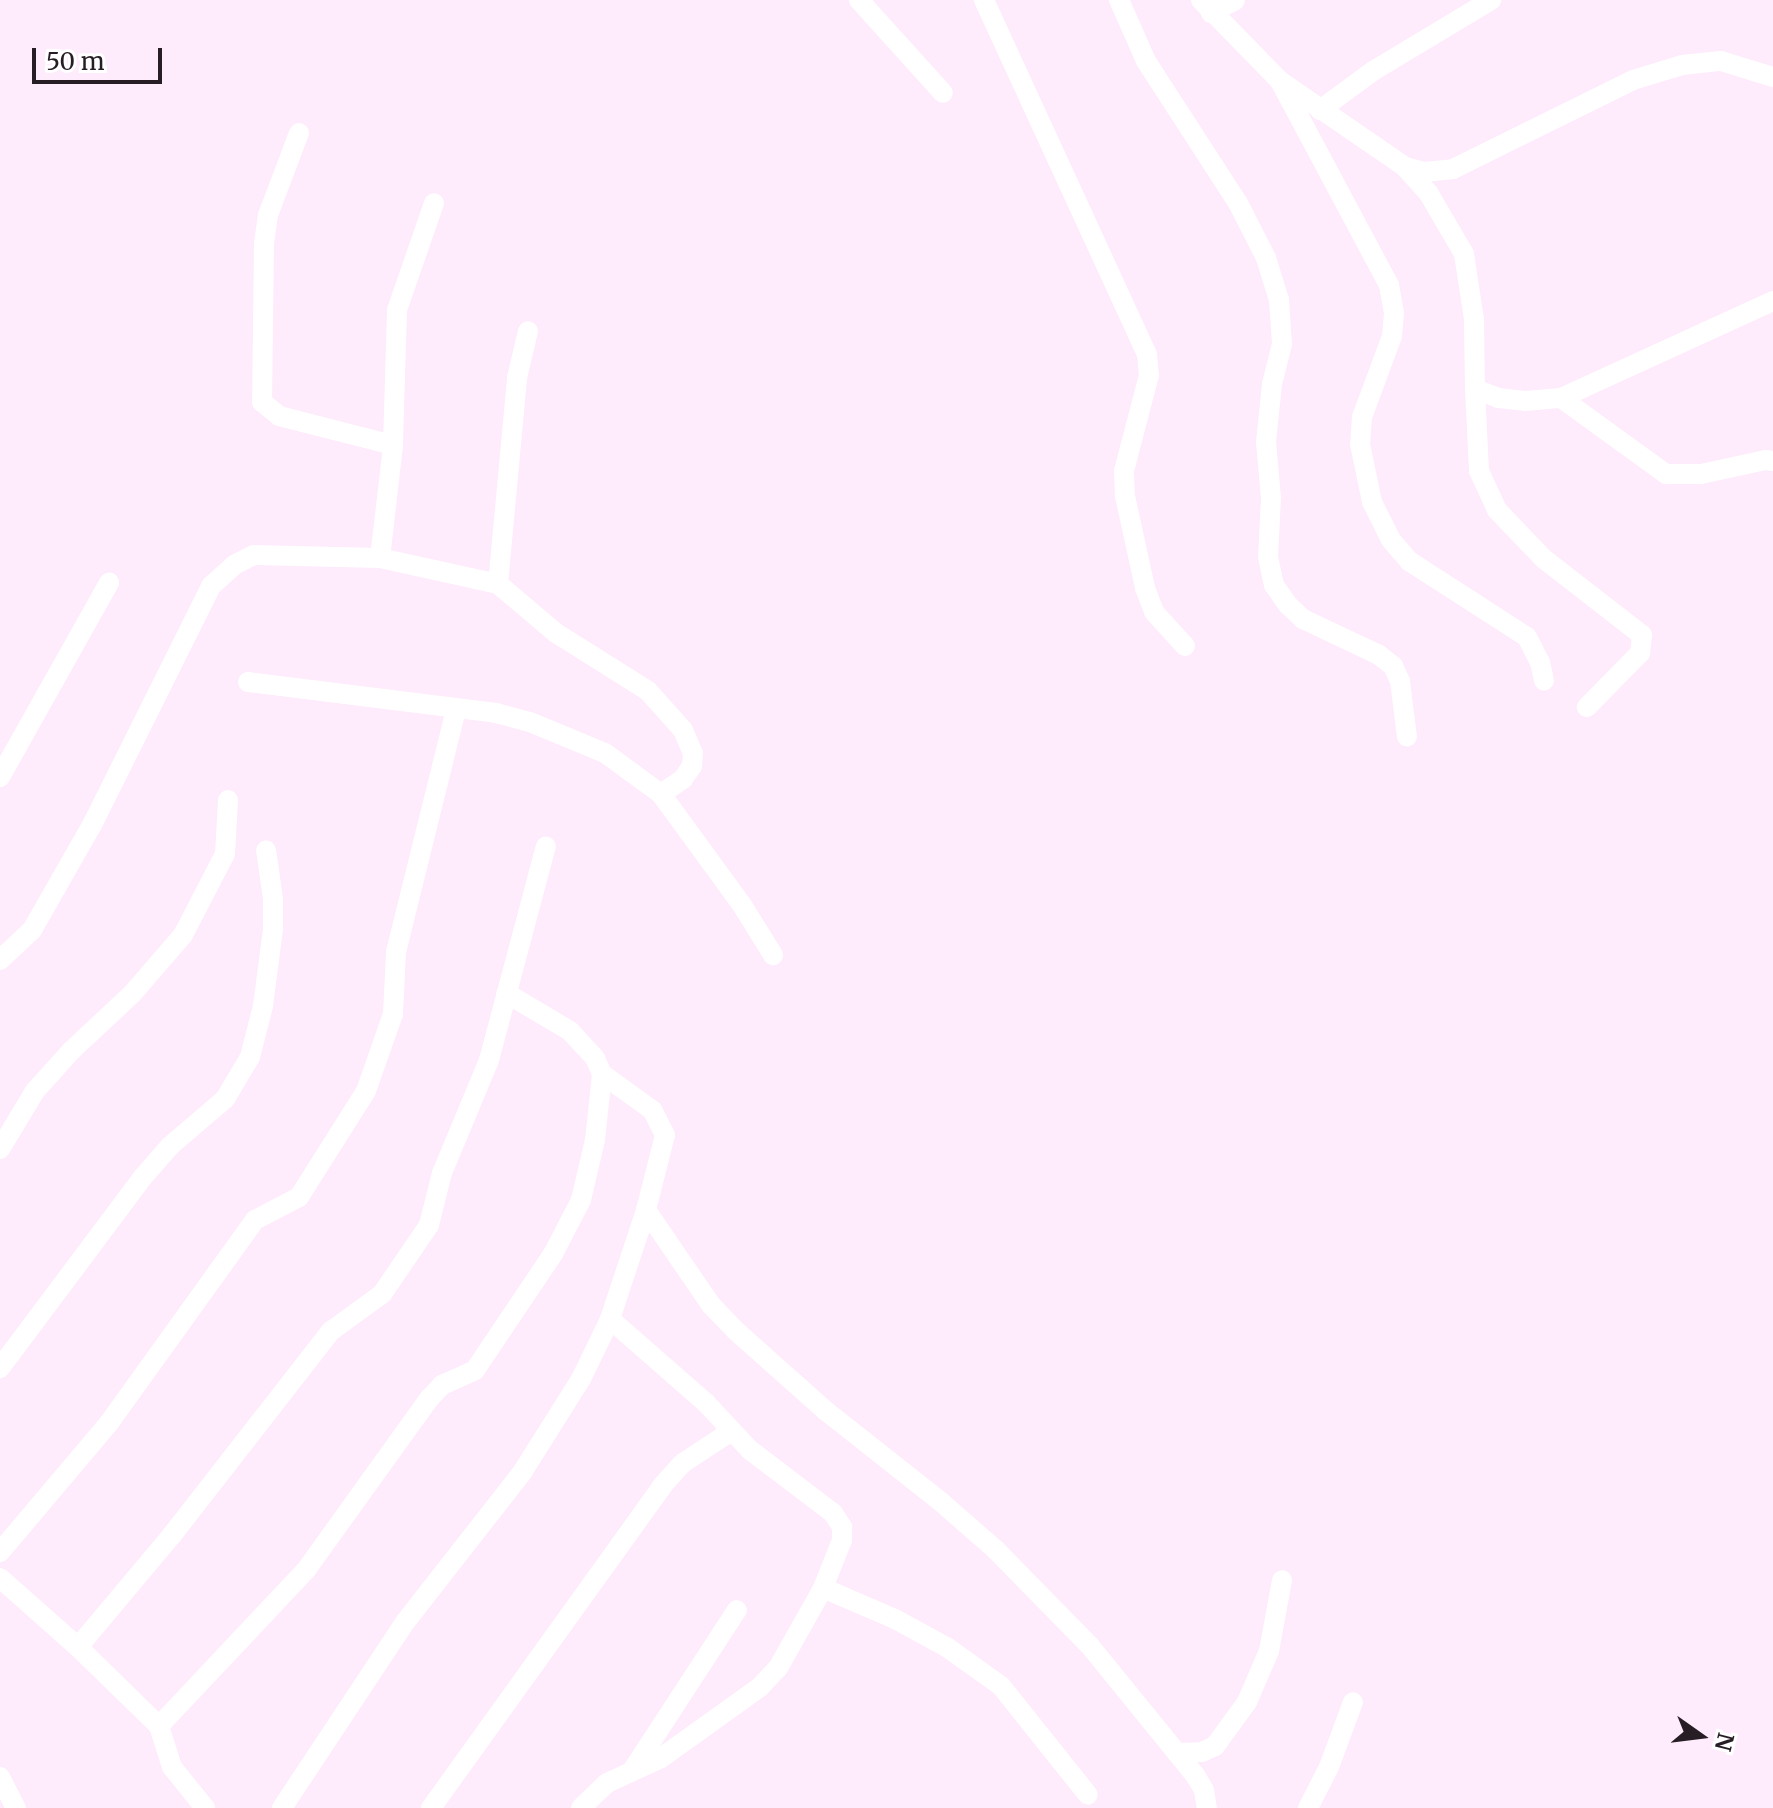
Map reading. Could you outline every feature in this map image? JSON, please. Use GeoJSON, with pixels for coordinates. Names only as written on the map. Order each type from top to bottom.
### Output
{"type":"FeatureCollection","features":[{"type":"Feature","properties":{"kind":"street"},"geometry":{"type":"LineString","coordinates":[[859,0],[943,93]]}},
{"type":"Feature","properties":{"kind":"street"},"geometry":{"type":"LineString","coordinates":[[984,0],[1147,354],[1149,375],[1126,461],[1125,496],[1141,575],[1154,612],[1185,646]]}},
{"type":"Feature","properties":{"kind":"street"},"geometry":{"type":"LineString","coordinates":[[1119,0],[1146,61],[1238,203],[1266,258],[1279,300],[1282,344],[1266,442],[1271,498],[1268,557],[1274,585],[1303,619],[1379,655],[1393,666],[1400,681],[1407,737]]}},
{"type":"Feature","properties":{"kind":"street"},"geometry":{"type":"LineString","coordinates":[[1206,6],[1235,0]]}},
{"type":"Feature","properties":{"kind":"street"},"geometry":{"type":"LineString","coordinates":[[1320,110],[1373,71],[1491,0]]}},
{"type":"Feature","properties":{"kind":"street"},"geometry":{"type":"LineString","coordinates":[[1206,6],[1280,81],[1405,167],[1437,206],[1464,254],[1474,319],[1479,471],[1497,510],[1544,559],[1642,635],[1640,653],[1587,707]]}},
{"type":"Feature","properties":{"kind":"street"},"geometry":{"type":"LineString","coordinates":[[1405,167],[1439,173],[1453,169],[1633,80],[1682,65],[1721,61],[1773,76]]}},
{"type":"Feature","properties":{"kind":"street"},"geometry":{"type":"LineString","coordinates":[[1280,81],[1389,285],[1394,313],[1392,336],[1362,417],[1360,444],[1372,502],[1391,540],[1409,561],[1527,637],[1540,662],[1544,681]]}},
{"type":"Feature","properties":{"kind":"street"},"geometry":{"type":"LineString","coordinates":[[299,133],[268,215],[264,244],[262,402],[279,416],[393,445]]}},
{"type":"Feature","properties":{"kind":"street"},"geometry":{"type":"LineString","coordinates":[[380,558],[393,445],[397,310],[434,203]]}},
{"type":"Feature","properties":{"kind":"street"},"geometry":{"type":"LineString","coordinates":[[1475,389],[1498,398],[1525,401],[1561,398],[1773,301]]}},
{"type":"Feature","properties":{"kind":"street"},"geometry":{"type":"LineString","coordinates":[[498,584],[517,378],[528,331]]}},
{"type":"Feature","properties":{"kind":"street"},"geometry":{"type":"LineString","coordinates":[[1561,398],[1666,474],[1701,474],[1773,461]]}},
{"type":"Feature","properties":{"kind":"street"},"geometry":{"type":"LineString","coordinates":[[0,960],[32,930],[92,825],[211,586],[234,565],[254,555],[380,558],[498,584],[556,633],[648,691],[683,730],[693,753],[692,766],[683,779],[661,794]]}},
{"type":"Feature","properties":{"kind":"street"},"geometry":{"type":"LineString","coordinates":[[0,777],[109,583]]}},
{"type":"Feature","properties":{"kind":"street"},"geometry":{"type":"LineString","coordinates":[[248,682],[386,697],[530,722],[593,748],[639,775],[661,794],[742,905],[773,955]]}},
{"type":"Feature","properties":{"kind":"street"},"geometry":{"type":"LineString","coordinates":[[0,1552],[109,1423],[255,1220],[299,1197],[366,1091],[393,1014],[396,952],[456,709]]}},
{"type":"Feature","properties":{"kind":"street"},"geometry":{"type":"LineString","coordinates":[[0,1149],[35,1091],[71,1051],[132,994],[183,935],[225,854],[228,800]]}},
{"type":"Feature","properties":{"kind":"street"},"geometry":{"type":"LineString","coordinates":[[78,1647],[172,1535],[331,1331],[382,1294],[429,1225],[442,1173],[489,1060],[546,846]]}},
{"type":"Feature","properties":{"kind":"street"},"geometry":{"type":"LineString","coordinates":[[0,1368],[143,1177],[170,1146],[225,1099],[250,1057],[263,1006],[273,929],[273,899],[266,850]]}},
{"type":"Feature","properties":{"kind":"street"},"geometry":{"type":"LineString","coordinates":[[159,1726],[306,1570],[429,1399],[442,1385],[475,1370],[553,1254],[581,1200],[595,1140],[602,1074],[595,1058],[570,1031],[506,993]]}},
{"type":"Feature","properties":{"kind":"street"},"geometry":{"type":"LineString","coordinates":[[282,1808],[406,1621],[523,1471],[581,1379],[610,1319],[646,1210],[665,1135],[652,1110],[602,1074]]}},
{"type":"Feature","properties":{"kind":"street"},"geometry":{"type":"LineString","coordinates":[[646,1210],[711,1305],[735,1330],[826,1411],[940,1501],[996,1550],[1090,1646],[1204,1790],[1207,1808]]}},
{"type":"Feature","properties":{"kind":"street"},"geometry":{"type":"LineString","coordinates":[[581,1808],[607,1783],[661,1758],[760,1687],[778,1668],[823,1588],[842,1540],[842,1527],[833,1513],[730,1432],[706,1403],[610,1319]]}},
{"type":"Feature","properties":{"kind":"street"},"geometry":{"type":"LineString","coordinates":[[431,1808],[662,1486],[683,1463],[730,1432]]}},
{"type":"Feature","properties":{"kind":"street"},"geometry":{"type":"LineString","coordinates":[[0,1578],[78,1647],[159,1726],[172,1767],[205,1808]]}},
{"type":"Feature","properties":{"kind":"street"},"geometry":{"type":"LineString","coordinates":[[1177,1753],[1202,1752],[1215,1746],[1247,1702],[1269,1651],[1282,1580]]}},
{"type":"Feature","properties":{"kind":"street"},"geometry":{"type":"LineString","coordinates":[[823,1588],[895,1619],[948,1648],[1001,1686],[1088,1795]]}},
{"type":"Feature","properties":{"kind":"street"},"geometry":{"type":"LineString","coordinates":[[632,1771],[737,1610]]}},
{"type":"Feature","properties":{"kind":"street"},"geometry":{"type":"LineString","coordinates":[[1308,1808],[1329,1767],[1353,1702]]}},
{"type":"Feature","properties":{"kind":"street"},"geometry":{"type":"LineString","coordinates":[[0,1777],[16,1808]]}}]}
